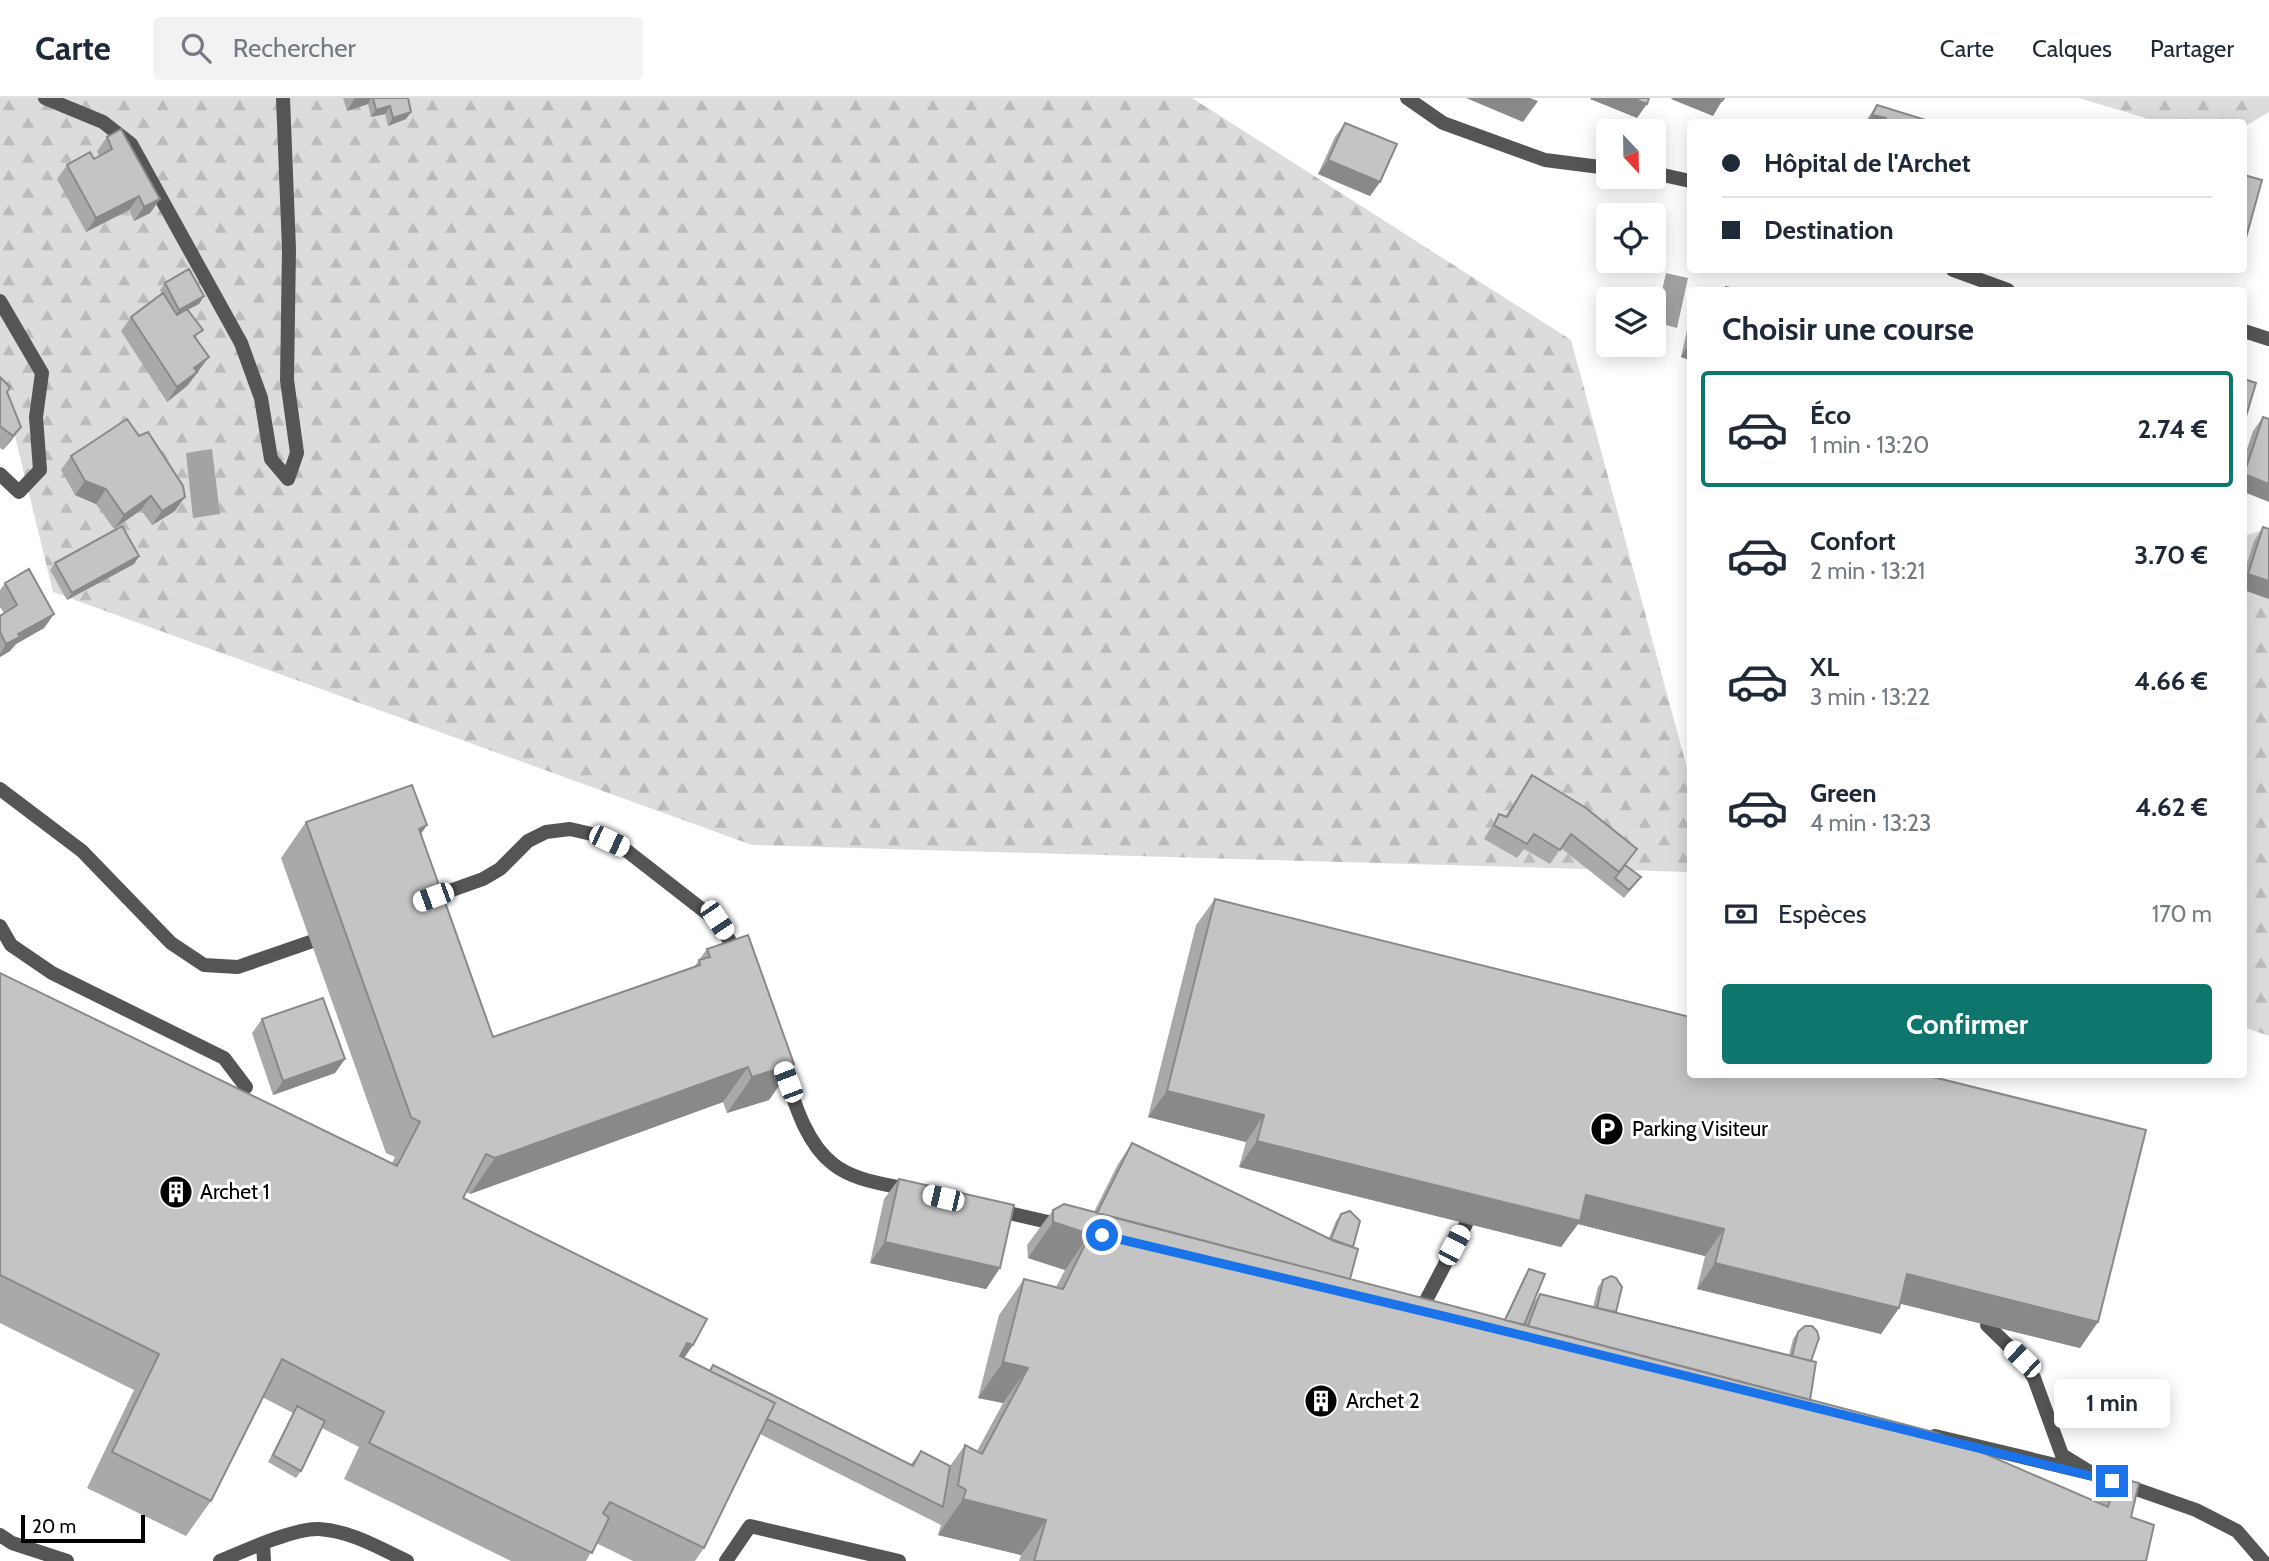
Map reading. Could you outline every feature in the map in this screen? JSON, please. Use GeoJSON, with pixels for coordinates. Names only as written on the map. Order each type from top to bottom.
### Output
{"type":"FeatureCollection","features":[{"type":"Feature","properties":{"kind":"street"},"geometry":{"type":"LineString","coordinates":[[46,98],[103,122],[131,144],[241,343],[261,398],[271,460],[288,479],[297,453],[287,380],[289,249],[283,98]]}},
{"type":"Feature","properties":{"kind":"street"},"geometry":{"type":"LineString","coordinates":[[1407,98],[1443,123],[1545,160],[1596,166]]}},
{"type":"Feature","properties":{"kind":"street"},"geometry":{"type":"LineString","coordinates":[[1666,176],[1687,180]]}},
{"type":"Feature","properties":{"kind":"street"},"geometry":{"type":"LineString","coordinates":[[1961,273],[2000,287]]}},
{"type":"Feature","properties":{"kind":"street"},"geometry":{"type":"LineString","coordinates":[[0,301],[42,373],[36,417],[40,470],[19,492],[0,474]]}},
{"type":"Feature","properties":{"kind":"street"},"geometry":{"type":"LineString","coordinates":[[2247,332],[2269,340]]}},
{"type":"Feature","properties":{"kind":"street"},"geometry":{"type":"LineString","coordinates":[[0,789],[82,851],[171,943],[204,965],[238,967],[310,942]]}},
{"type":"Feature","properties":{"kind":"street"},"geometry":{"type":"LineString","coordinates":[[409,906],[482,879],[499,869],[528,841],[546,832],[570,829],[596,835],[622,847],[717,920],[738,952],[747,974]]}},
{"type":"Feature","properties":{"kind":"street"},"geometry":{"type":"LineString","coordinates":[[0,926],[10,945],[52,973],[224,1058],[246,1087]]}},
{"type":"Feature","properties":{"kind":"street"},"geometry":{"type":"LineString","coordinates":[[775,1046],[806,1130],[833,1164],[864,1179],[932,1195]]}},
{"type":"Feature","properties":{"kind":"street"},"geometry":{"type":"LineString","coordinates":[[986,1208],[1081,1230]]}},
{"type":"Feature","properties":{"kind":"street"},"geometry":{"type":"LineString","coordinates":[[1393,1304],[1427,1312],[1466,1224]]}},
{"type":"Feature","properties":{"kind":"street"},"geometry":{"type":"LineString","coordinates":[[1987,1325],[2022,1359],[2034,1378],[2062,1455],[2093,1474]]}},
{"type":"Feature","properties":{"kind":"street"},"geometry":{"type":"LineString","coordinates":[[1918,1432],[2093,1474],[2196,1510],[2237,1531],[2263,1561]]}},
{"type":"Feature","properties":{"kind":"street"},"geometry":{"type":"LineString","coordinates":[[726,1561],[750,1526],[899,1561]]}},
{"type":"Feature","properties":{"kind":"street"},"geometry":{"type":"LineString","coordinates":[[220,1561],[262,1543],[318,1529],[357,1538],[407,1561]]}},
{"type":"Feature","properties":{"kind":"street"},"geometry":{"type":"LineString","coordinates":[[0,1535],[12,1543],[66,1561]]}},
{"type":"Feature","properties":{"kind":"street"},"geometry":{"type":"LineString","coordinates":[[262,1543],[264,1561]]}},
{"type":"Feature","properties":{"kind":"green space"},"geometry":{"type":"Polygon","coordinates":[[[0,98],[1192,98],[1571,340],[1687,768],[1687,872],[752,845],[53,592],[0,375],[0,98]]]}},
{"type":"Feature","properties":{"kind":"green space"},"geometry":{"type":"Polygon","coordinates":[[[2079,98],[2269,98],[2269,112],[2247,125],[2247,119],[2149,119],[2079,98]]]}},
{"type":"Feature","properties":{"kind":"green space"},"geometry":{"type":"Polygon","coordinates":[[[2269,530],[2269,1036],[2247,1028],[2247,535],[2269,530]]]}},
{"type":"Feature","properties":{"kind":"shaded area"},"geometry":{"type":"Polygon","coordinates":[[[1666,273],[1688,278],[1677,328],[1666,325],[1666,287],[1663,287],[1666,273]]]}},
{"type":"Feature","properties":{"kind":"shaded area"},"geometry":{"type":"Polygon","coordinates":[[[212,449],[220,514],[193,518],[186,453],[212,449]]]}},
{"type":"Feature","properties":{"kind":"building"},"geometry":{"type":"Polygon","coordinates":[[[373,98],[408,98],[411,112],[393,118],[390,106],[376,110],[373,98]]]}},
{"type":"Feature","properties":{"kind":"building"},"geometry":{"type":"Polygon","coordinates":[[[1632,98],[1649,98],[1647,104],[1632,98]]]}},
{"type":"Feature","properties":{"kind":"building"},"geometry":{"type":"Polygon","coordinates":[[[1877,105],[1923,119],[1886,119],[1872,115],[1877,105]]]}},
{"type":"Feature","properties":{"kind":"building"},"geometry":{"type":"Polygon","coordinates":[[[1345,123],[1397,144],[1380,182],[1328,160],[1345,123]]]}},
{"type":"Feature","properties":{"kind":"building"},"geometry":{"type":"Polygon","coordinates":[[[121,129],[160,199],[144,207],[139,196],[96,218],[67,165],[90,152],[94,159],[112,149],[107,137],[121,129]]]}},
{"type":"Feature","properties":{"kind":"building"},"geometry":{"type":"Polygon","coordinates":[[[2247,176],[2262,180],[2247,234],[2247,176]]]}},
{"type":"Feature","properties":{"kind":"building"},"geometry":{"type":"Polygon","coordinates":[[[189,269],[204,296],[179,310],[165,283],[189,269]]]}},
{"type":"Feature","properties":{"kind":"building"},"geometry":{"type":"Polygon","coordinates":[[[163,293],[177,315],[187,309],[203,330],[194,336],[209,357],[194,368],[197,372],[177,387],[131,317],[163,293]]]}},
{"type":"Feature","properties":{"kind":"building"},"geometry":{"type":"Polygon","coordinates":[[[0,377],[10,387],[7,392],[21,427],[13,436],[0,426],[0,377]]]}},
{"type":"Feature","properties":{"kind":"building"},"geometry":{"type":"Polygon","coordinates":[[[2247,380],[2256,383],[2247,413],[2247,380]]]}},
{"type":"Feature","properties":{"kind":"building"},"geometry":{"type":"Polygon","coordinates":[[[2263,417],[2269,419],[2269,484],[2247,475],[2247,465],[2263,417]]]}},
{"type":"Feature","properties":{"kind":"building"},"geometry":{"type":"Polygon","coordinates":[[[127,419],[139,436],[148,432],[183,486],[185,497],[162,511],[151,496],[124,515],[106,489],[85,481],[71,456],[127,419]]]}},
{"type":"Feature","properties":{"kind":"building"},"geometry":{"type":"Polygon","coordinates":[[[122,526],[139,556],[72,593],[55,563],[122,526]]]}},
{"type":"Feature","properties":{"kind":"building"},"geometry":{"type":"Polygon","coordinates":[[[2263,527],[2269,529],[2269,581],[2248,574],[2263,527]]]}},
{"type":"Feature","properties":{"kind":"building"},"geometry":{"type":"Polygon","coordinates":[[[29,569],[54,614],[18,634],[20,637],[6,644],[0,632],[0,616],[17,605],[5,583],[29,569]]]}},
{"type":"Feature","properties":{"kind":"building"},"geometry":{"type":"Polygon","coordinates":[[[1532,775],[1586,808],[1637,849],[1619,872],[1571,834],[1560,850],[1534,834],[1527,844],[1494,825],[1499,814],[1507,817],[1532,775]]]}},
{"type":"Feature","properties":{"kind":"building","name":"Archet 1"},"geometry":{"type":"Polygon","coordinates":[[[412,785],[427,825],[419,829],[493,1037],[700,965],[699,960],[710,957],[707,949],[748,935],[794,1064],[752,1077],[748,1067],[495,1158],[486,1154],[463,1198],[707,1319],[693,1345],[687,1343],[680,1356],[775,1403],[704,1548],[610,1502],[603,1513],[609,1518],[592,1553],[369,1443],[384,1412],[282,1359],[211,1501],[112,1452],[159,1354],[0,1275],[0,973],[397,1166],[420,1122],[411,1117],[306,822],[412,785]]]}},
{"type":"Feature","properties":{"kind":"building"},"geometry":{"type":"Polygon","coordinates":[[[1625,865],[1641,877],[1629,890],[1615,878],[1625,865]]]}},
{"type":"Feature","properties":{"kind":"building","name":"Parking Visiteur"},"geometry":{"type":"Polygon","coordinates":[[[1215,899],[1687,1016],[1687,1078],[1937,1078],[2146,1130],[2098,1322],[1907,1274],[1899,1308],[1715,1263],[1724,1229],[1586,1195],[1580,1221],[1257,1141],[1264,1115],[1167,1091],[1215,899]]]}},
{"type":"Feature","properties":{"kind":"building"},"geometry":{"type":"Polygon","coordinates":[[[323,998],[345,1059],[283,1081],[262,1019],[323,998]]]}},
{"type":"Feature","properties":{"kind":"building"},"geometry":{"type":"Polygon","coordinates":[[[1132,1143],[1334,1241],[1358,1249],[1350,1279],[1097,1213],[1132,1143]]]}},
{"type":"Feature","properties":{"kind":"building"},"geometry":{"type":"Polygon","coordinates":[[[899,1179],[1014,1205],[1000,1268],[885,1242],[899,1179]]]}},
{"type":"Feature","properties":{"kind":"building","name":"Archet 2"},"geometry":{"type":"Polygon","coordinates":[[[1064,1204],[1937,1433],[2108,1507],[2117,1478],[2139,1483],[2131,1517],[2154,1525],[2146,1561],[1034,1561],[1046,1520],[963,1499],[966,1490],[958,1485],[965,1445],[982,1454],[1028,1368],[1003,1362],[1024,1279],[1063,1289],[1090,1234],[1053,1222],[1053,1210],[1064,1204]]]}},
{"type":"Feature","properties":{"kind":"building"},"geometry":{"type":"Polygon","coordinates":[[[1350,1211],[1360,1221],[1353,1247],[1331,1239],[1341,1214],[1350,1211]]]}},
{"type":"Feature","properties":{"kind":"building"},"geometry":{"type":"Polygon","coordinates":[[[1529,1269],[1545,1274],[1524,1325],[1505,1320],[1529,1269]]]}},
{"type":"Feature","properties":{"kind":"building"},"geometry":{"type":"Polygon","coordinates":[[[1611,1276],[1616,1278],[1622,1287],[1616,1312],[1597,1308],[1603,1280],[1611,1276]]]}},
{"type":"Feature","properties":{"kind":"building"},"geometry":{"type":"Polygon","coordinates":[[[1540,1294],[1816,1362],[1810,1400],[1528,1326],[1540,1294]]]}},
{"type":"Feature","properties":{"kind":"building"},"geometry":{"type":"Polygon","coordinates":[[[1805,1326],[1812,1326],[1819,1338],[1811,1361],[1792,1356],[1798,1332],[1805,1326]]]}},
{"type":"Feature","properties":{"kind":"building"},"geometry":{"type":"Polygon","coordinates":[[[713,1365],[913,1466],[921,1451],[950,1466],[943,1507],[767,1419],[775,1403],[710,1371],[713,1365]]]}},
{"type":"Feature","properties":{"kind":"building"},"geometry":{"type":"Polygon","coordinates":[[[297,1406],[325,1421],[301,1471],[273,1455],[297,1406]]]}},
{"type":"Feature","properties":{"kind":"place","name":"Parking Visiteur"},"geometry":{"type":"Point","coordinates":[1607,1129]}},
{"type":"Feature","properties":{"kind":"place","name":"Archet 1"},"geometry":{"type":"Point","coordinates":[176,1192]}},
{"type":"Feature","properties":{"kind":"place","name":"Archet 2"},"geometry":{"type":"Point","coordinates":[1321,1401]}},
{"type":"Feature","properties":{"kind":"route"},"geometry":{"type":"LineString","coordinates":[[1102,1235],[2093,1474],[2112,1481]]}}]}
